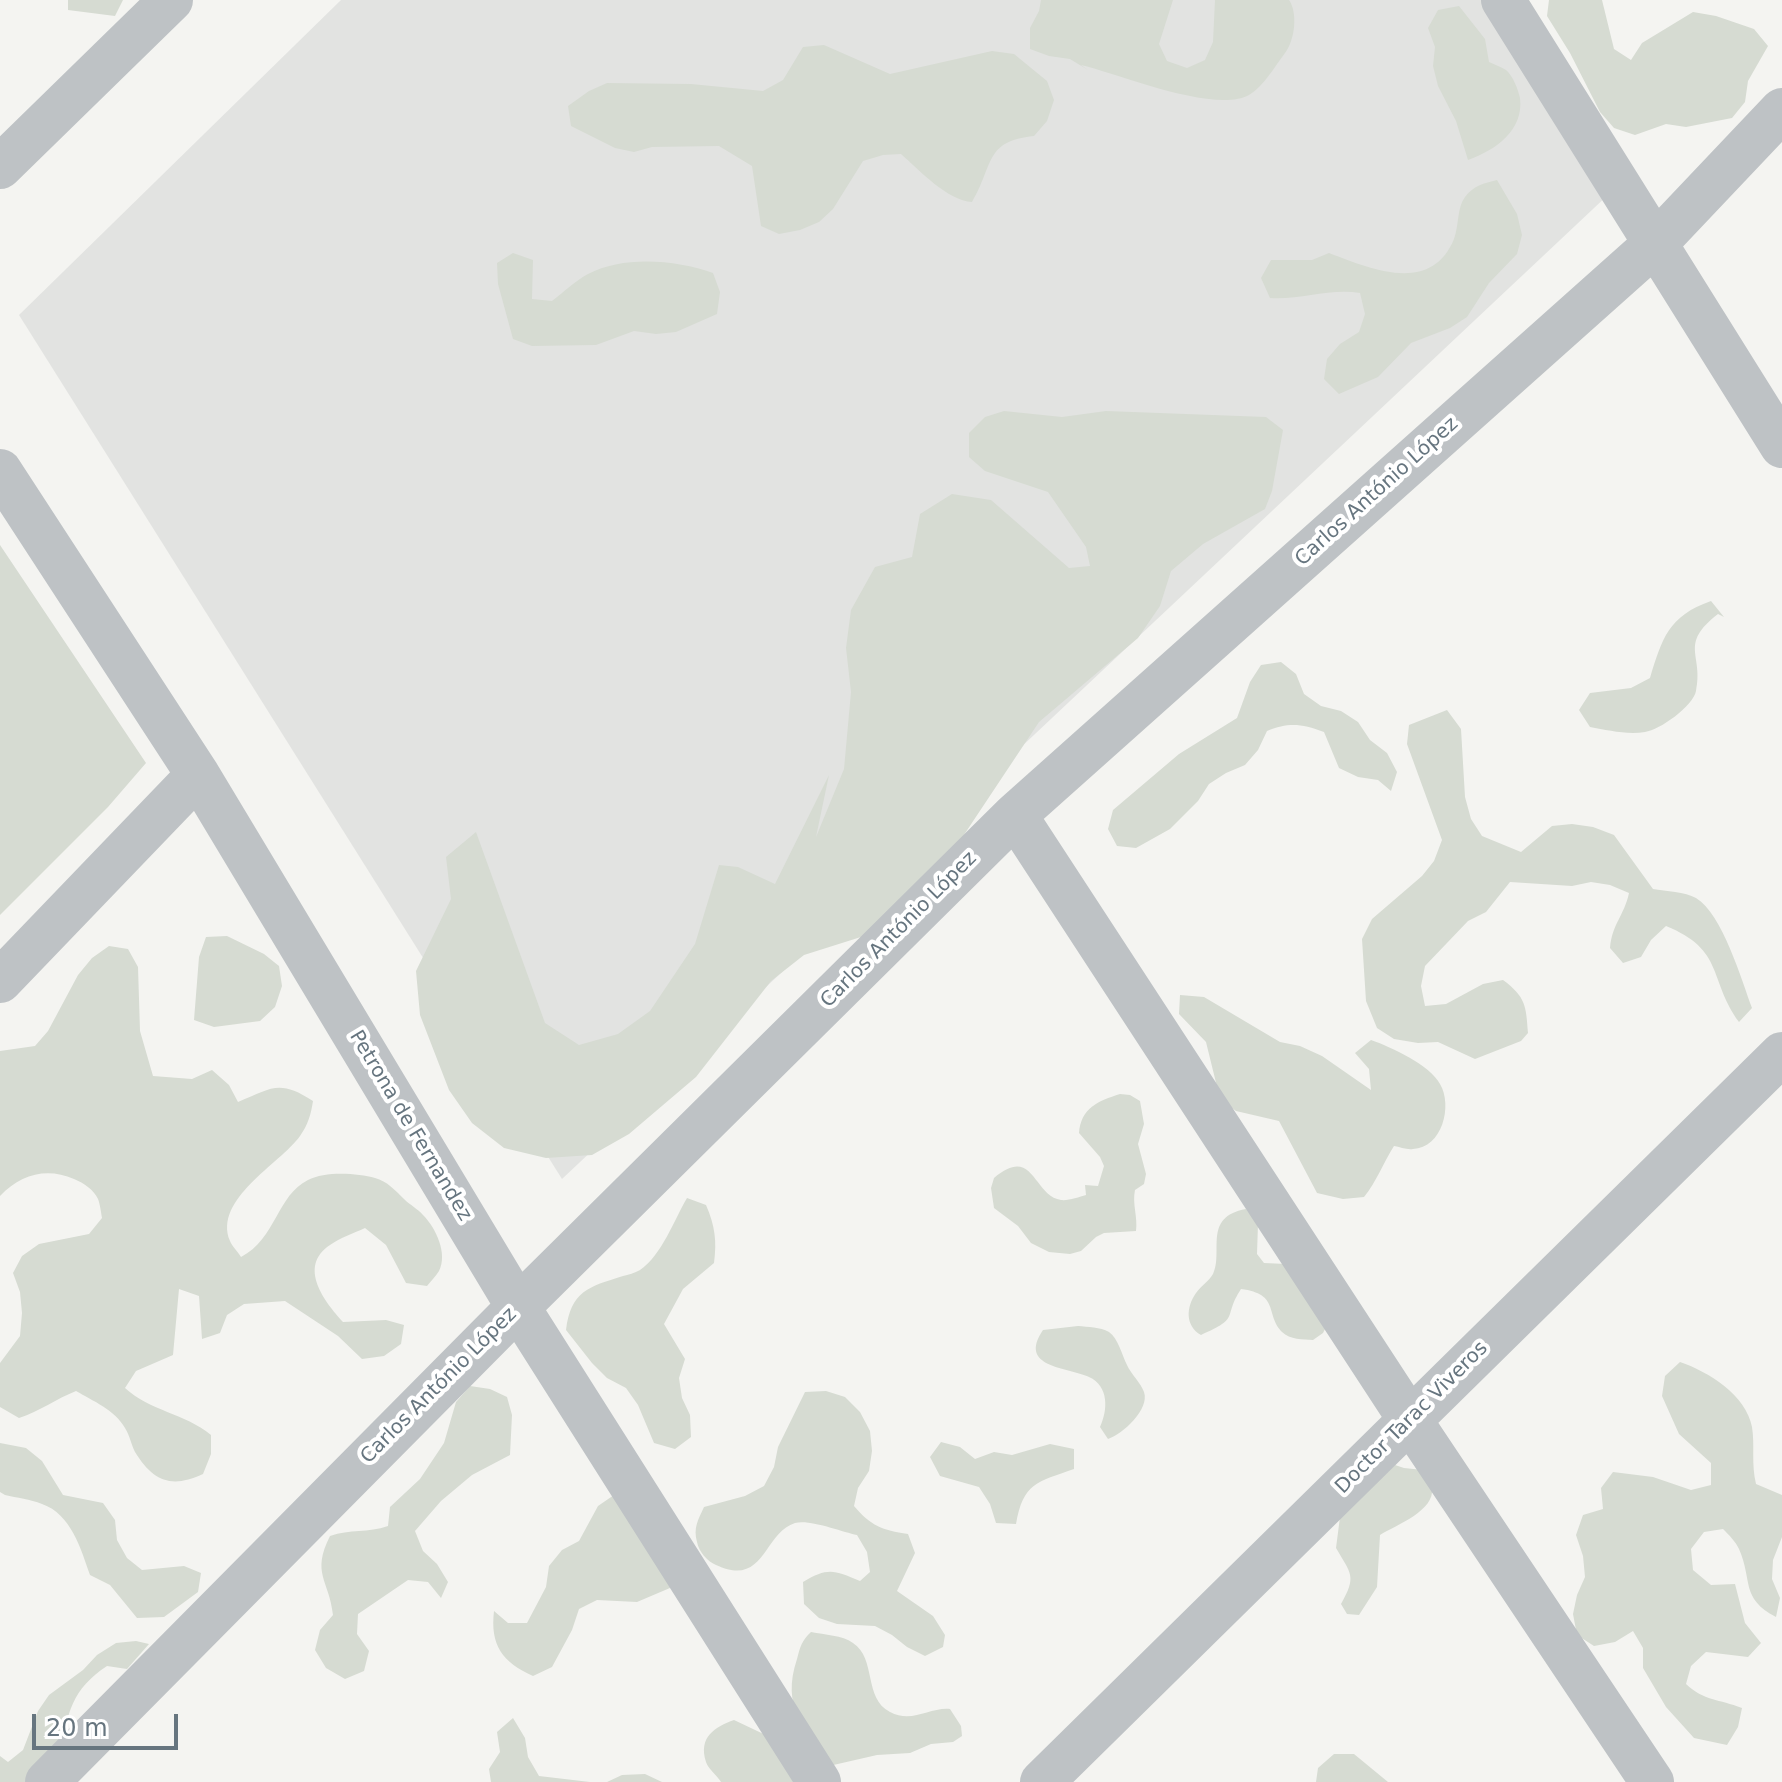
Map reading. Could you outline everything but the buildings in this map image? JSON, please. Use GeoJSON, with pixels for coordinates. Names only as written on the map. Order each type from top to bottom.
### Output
{"type":"FeatureCollection","features":[{"type":"Feature","properties":{"kind":"street"},"geometry":{"type":"LineString","coordinates":[[0,167],[171,0]]}},
{"type":"Feature","properties":{"kind":"street"},"geometry":{"type":"LineString","coordinates":[[1503,0],[1782,446]]}},
{"type":"Feature","properties":{"kind":"street","name":"Carlos António López"},"geometry":{"type":"LineString","coordinates":[[47,1782],[518,1307],[1015,815],[1655,244],[1782,110]]}},
{"type":"Feature","properties":{"kind":"street","name":"Petrona de Fernandez"},"geometry":{"type":"LineString","coordinates":[[0,471],[198,775],[518,1307],[819,1782]]}},
{"type":"Feature","properties":{"kind":"street"},"geometry":{"type":"LineString","coordinates":[[0,981],[198,775]]}},
{"type":"Feature","properties":{"kind":"street"},"geometry":{"type":"LineString","coordinates":[[1015,815],[1410,1420],[1652,1782]]}},
{"type":"Feature","properties":{"kind":"street","name":"Doctor Tarac Viveros"},"geometry":{"type":"LineString","coordinates":[[1042,1782],[1782,1054]]}},
{"type":"Feature","properties":{"kind":"shaded area"},"geometry":{"type":"Polygon","coordinates":[[[68,0],[123,0],[115,16],[68,10],[68,0]]]}},
{"type":"Feature","properties":{"kind":"shaded area"},"geometry":{"type":"Polygon","coordinates":[[[341,0],[1486,0],[1610,193],[562,1179],[19,315],[341,0]]]}},
{"type":"Feature","properties":{"kind":"shaded area"},"geometry":{"type":"Polygon","coordinates":[[[1041,0],[1173,0],[1159,44],[1167,61],[1187,68],[1205,60],[1213,42],[1215,0],[1289,0],[1294,12],[1294,26],[1288,48],[1269,76],[1254,91],[1234,100],[1214,100],[1166,90],[1081,65],[1088,70],[1070,59],[1030,49],[1030,28],[1041,0]]]}},
{"type":"Feature","properties":{"kind":"shaded area"},"geometry":{"type":"Polygon","coordinates":[[[1549,0],[1602,0],[1614,49],[1631,60],[1642,43],[1693,12],[1754,29],[1768,46],[1748,81],[1745,102],[1732,118],[1686,127],[1666,124],[1635,135],[1614,128],[1600,112],[1547,16],[1549,0]]]}},
{"type":"Feature","properties":{"kind":"shaded area"},"geometry":{"type":"Polygon","coordinates":[[[1459,6],[1485,39],[1489,62],[1509,73],[1520,98],[1518,120],[1513,129],[1488,151],[1468,160],[1456,121],[1438,86],[1433,66],[1435,47],[1428,28],[1438,10],[1459,6]]]}},
{"type":"Feature","properties":{"kind":"shaded area"},"geometry":{"type":"Polygon","coordinates":[[[824,45],[890,74],[992,51],[1014,54],[1047,81],[1054,100],[1047,121],[1034,136],[1006,143],[998,149],[972,202],[944,191],[901,154],[883,155],[863,161],[833,209],[819,222],[779,234],[761,226],[752,166],[719,146],[652,147],[634,152],[615,148],[571,126],[568,106],[607,83],[691,84],[763,91],[783,80],[803,47],[824,45]]]}},
{"type":"Feature","properties":{"kind":"shaded area"},"geometry":{"type":"Polygon","coordinates":[[[1497,180],[1517,214],[1522,235],[1517,254],[1489,283],[1467,317],[1450,328],[1411,343],[1378,377],[1339,394],[1324,379],[1327,359],[1340,344],[1359,332],[1365,314],[1360,293],[1270,298],[1261,278],[1271,260],[1312,260],[1329,253],[1399,273],[1431,267],[1444,256],[1454,239],[1461,206],[1468,193],[1497,180]]]}},
{"type":"Feature","properties":{"kind":"shaded area"},"geometry":{"type":"Polygon","coordinates":[[[513,253],[533,260],[532,299],[552,301],[583,277],[602,268],[634,262],[667,263],[713,273],[720,292],[717,314],[676,332],[656,334],[634,331],[596,345],[532,346],[513,339],[498,284],[497,263],[513,253]]]}},
{"type":"Feature","properties":{"kind":"shaded area"},"geometry":{"type":"Polygon","coordinates":[[[1004,411],[1062,417],[1106,411],[1266,417],[1283,430],[1272,491],[1265,509],[1203,544],[1171,571],[1160,606],[1138,638],[1039,722],[918,904],[883,930],[804,955],[771,981],[696,1077],[629,1134],[592,1155],[546,1158],[504,1148],[472,1123],[449,1090],[420,1015],[416,971],[451,899],[446,857],[476,832],[545,1023],[579,1045],[618,1034],[650,1011],[695,944],[719,865],[738,867],[775,884],[829,775],[816,837],[844,769],[851,692],[846,648],[851,610],[875,567],[912,557],[920,514],[952,494],[991,500],[1069,568],[1090,566],[1086,547],[1048,492],[985,471],[969,457],[969,433],[985,417],[1004,411]]]}},
{"type":"Feature","properties":{"kind":"shaded area"},"geometry":{"type":"Polygon","coordinates":[[[0,545],[146,763],[108,807],[0,915],[0,545]]]}},
{"type":"Feature","properties":{"kind":"shaded area"},"geometry":{"type":"Polygon","coordinates":[[[1711,601],[1724,617],[1718,614],[1699,634],[1695,650],[1698,678],[1694,697],[1689,703],[1667,722],[1645,732],[1624,733],[1590,727],[1579,710],[1590,693],[1631,688],[1650,678],[1669,630],[1685,614],[1711,601]]]}},
{"type":"Feature","properties":{"kind":"shaded area"},"geometry":{"type":"Polygon","coordinates":[[[1281,662],[1296,674],[1304,694],[1321,706],[1341,711],[1358,722],[1370,740],[1387,753],[1397,772],[1391,791],[1378,780],[1358,777],[1339,768],[1324,732],[1302,726],[1282,726],[1267,731],[1258,750],[1245,765],[1209,784],[1198,801],[1170,829],[1136,848],[1117,846],[1108,829],[1113,810],[1179,754],[1237,718],[1250,682],[1261,665],[1281,662]]]}},
{"type":"Feature","properties":{"kind":"shaded area"},"geometry":{"type":"Polygon","coordinates":[[[1447,710],[1461,729],[1465,797],[1471,819],[1482,836],[1521,852],[1552,826],[1572,824],[1593,827],[1614,835],[1653,889],[1696,898],[1714,918],[1730,948],[1752,1008],[1739,1022],[1729,1007],[1707,956],[1685,935],[1666,926],[1651,940],[1641,957],[1623,963],[1610,948],[1629,893],[1610,885],[1591,882],[1572,886],[1510,882],[1486,912],[1468,921],[1425,966],[1421,986],[1425,1006],[1446,1004],[1483,984],[1503,980],[1520,997],[1525,1009],[1528,1033],[1521,1041],[1475,1059],[1438,1042],[1394,1039],[1377,1028],[1366,1001],[1362,939],[1372,919],[1422,876],[1434,861],[1442,840],[1407,744],[1409,725],[1447,710]]]}},
{"type":"Feature","properties":{"kind":"shaded area"},"geometry":{"type":"Polygon","coordinates":[[[227,936],[264,954],[279,966],[282,986],[275,1007],[260,1021],[214,1027],[194,1020],[199,957],[206,937],[227,936]]]}},
{"type":"Feature","properties":{"kind":"shaded area"},"geometry":{"type":"Polygon","coordinates":[[[109,946],[128,949],[138,967],[140,1031],[153,1076],[192,1079],[212,1070],[229,1085],[238,1102],[276,1088],[292,1090],[313,1101],[309,1119],[300,1136],[251,1183],[231,1211],[227,1226],[230,1241],[241,1257],[262,1239],[298,1187],[315,1177],[332,1174],[368,1176],[387,1184],[428,1220],[441,1249],[439,1271],[427,1286],[406,1283],[386,1245],[365,1228],[334,1242],[320,1254],[315,1274],[317,1284],[343,1322],[386,1320],[404,1325],[401,1344],[384,1356],[362,1359],[338,1336],[285,1301],[244,1304],[227,1315],[220,1333],[202,1339],[199,1296],[179,1289],[173,1355],[136,1371],[125,1388],[145,1402],[211,1435],[211,1454],[203,1474],[181,1481],[164,1480],[149,1470],[135,1452],[127,1431],[116,1416],[76,1391],[19,1418],[0,1407],[0,1363],[20,1336],[20,1292],[13,1273],[22,1256],[39,1244],[89,1234],[102,1218],[94,1193],[64,1175],[35,1175],[17,1182],[0,1196],[0,1051],[35,1046],[48,1031],[78,975],[92,958],[109,946]]]}},
{"type":"Feature","properties":{"kind":"shaded area"},"geometry":{"type":"Polygon","coordinates":[[[1180,995],[1204,997],[1280,1042],[1300,1046],[1322,1056],[1371,1090],[1369,1069],[1355,1053],[1371,1040],[1389,1047],[1428,1070],[1440,1084],[1444,1093],[1445,1114],[1438,1134],[1423,1147],[1411,1149],[1394,1146],[1364,1197],[1343,1199],[1317,1193],[1279,1121],[1236,1111],[1220,1099],[1206,1042],[1179,1014],[1180,995]]]}},
{"type":"Feature","properties":{"kind":"shaded area"},"geometry":{"type":"Polygon","coordinates":[[[1120,1094],[1140,1101],[1144,1124],[1138,1144],[1146,1174],[1144,1184],[1135,1190],[1136,1231],[1104,1233],[1081,1251],[1070,1254],[1049,1252],[1031,1243],[1018,1226],[994,1208],[991,1188],[994,1178],[1007,1169],[1017,1167],[1032,1175],[1052,1197],[1064,1200],[1086,1195],[1085,1185],[1098,1186],[1104,1166],[1079,1133],[1080,1124],[1092,1107],[1120,1094]]]}},
{"type":"Feature","properties":{"kind":"shaded area"},"geometry":{"type":"Polygon","coordinates":[[[687,1198],[706,1205],[715,1248],[714,1263],[683,1289],[664,1324],[685,1359],[679,1378],[682,1398],[690,1415],[691,1437],[675,1449],[654,1443],[638,1405],[626,1388],[607,1378],[566,1330],[572,1307],[583,1292],[636,1272],[648,1264],[687,1198]]]}},
{"type":"Feature","properties":{"kind":"shaded area"},"geometry":{"type":"Polygon","coordinates":[[[1246,1209],[1258,1224],[1257,1254],[1264,1263],[1286,1264],[1328,1323],[1323,1333],[1313,1340],[1285,1335],[1277,1325],[1267,1300],[1241,1289],[1227,1320],[1222,1324],[1201,1335],[1192,1327],[1190,1304],[1213,1274],[1219,1227],[1232,1213],[1246,1209]]]}},
{"type":"Feature","properties":{"kind":"shaded area"},"geometry":{"type":"Polygon","coordinates":[[[1078,1326],[1102,1329],[1112,1335],[1144,1392],[1143,1406],[1134,1420],[1108,1439],[1100,1427],[1105,1399],[1096,1381],[1048,1364],[1036,1352],[1043,1330],[1078,1326]]]}},
{"type":"Feature","properties":{"kind":"shaded area"},"geometry":{"type":"Polygon","coordinates":[[[1680,1362],[1725,1386],[1742,1405],[1752,1427],[1756,1484],[1782,1495],[1782,1537],[1773,1560],[1772,1579],[1780,1598],[1776,1617],[1752,1596],[1739,1549],[1723,1529],[1704,1532],[1691,1549],[1693,1570],[1711,1585],[1735,1584],[1745,1623],[1761,1643],[1748,1657],[1706,1652],[1691,1666],[1686,1684],[1693,1690],[1742,1708],[1738,1727],[1727,1745],[1694,1738],[1666,1707],[1643,1668],[1643,1648],[1633,1631],[1615,1642],[1594,1646],[1577,1635],[1573,1614],[1585,1577],[1583,1556],[1576,1535],[1583,1515],[1603,1509],[1601,1488],[1613,1472],[1653,1477],[1691,1490],[1711,1485],[1711,1463],[1679,1434],[1662,1396],[1665,1376],[1680,1362]]]}},
{"type":"Feature","properties":{"kind":"shaded area"},"geometry":{"type":"Polygon","coordinates":[[[470,1386],[490,1389],[507,1397],[512,1415],[510,1455],[472,1475],[441,1501],[415,1531],[423,1551],[437,1564],[448,1582],[441,1598],[428,1582],[408,1580],[358,1614],[357,1634],[369,1651],[364,1671],[345,1679],[326,1668],[315,1650],[320,1630],[333,1615],[322,1568],[330,1536],[388,1526],[390,1507],[420,1479],[444,1443],[456,1402],[470,1386]]]}},
{"type":"Feature","properties":{"kind":"shaded area"},"geometry":{"type":"Polygon","coordinates":[[[826,1391],[845,1397],[860,1412],[870,1431],[872,1451],[869,1471],[858,1488],[854,1506],[878,1526],[908,1534],[915,1553],[897,1591],[933,1616],[945,1635],[943,1647],[925,1656],[875,1626],[837,1624],[819,1618],[804,1604],[803,1582],[812,1577],[831,1572],[860,1581],[870,1572],[867,1552],[857,1535],[817,1524],[795,1523],[784,1529],[762,1556],[745,1570],[716,1565],[704,1556],[698,1546],[696,1528],[704,1507],[745,1496],[764,1486],[774,1467],[778,1447],[805,1392],[826,1391]]]}},
{"type":"Feature","properties":{"kind":"shaded area"},"geometry":{"type":"Polygon","coordinates":[[[941,1442],[960,1447],[975,1459],[994,1452],[1012,1455],[1050,1444],[1074,1449],[1074,1469],[1034,1486],[1023,1500],[1016,1524],[996,1523],[990,1504],[979,1487],[940,1476],[930,1457],[941,1442]]]}},
{"type":"Feature","properties":{"kind":"shaded area"},"geometry":{"type":"Polygon","coordinates":[[[0,1443],[26,1448],[42,1461],[63,1495],[103,1503],[115,1520],[117,1540],[127,1558],[142,1570],[184,1566],[201,1573],[198,1592],[164,1617],[137,1618],[110,1585],[90,1575],[74,1534],[60,1516],[42,1504],[0,1492],[0,1443]]]}},
{"type":"Feature","properties":{"kind":"shaded area"},"geometry":{"type":"Polygon","coordinates":[[[1395,1465],[1423,1470],[1431,1486],[1431,1496],[1421,1510],[1380,1535],[1377,1587],[1359,1615],[1347,1614],[1341,1604],[1349,1587],[1350,1575],[1336,1548],[1340,1517],[1395,1465]]]}},
{"type":"Feature","properties":{"kind":"shaded area"},"geometry":{"type":"Polygon","coordinates":[[[614,1495],[677,1585],[637,1602],[597,1600],[579,1609],[572,1630],[552,1667],[533,1676],[522,1671],[506,1658],[496,1643],[494,1611],[508,1623],[527,1623],[546,1587],[549,1566],[562,1550],[579,1541],[598,1506],[614,1495]]]}},
{"type":"Feature","properties":{"kind":"shaded area"},"geometry":{"type":"Polygon","coordinates":[[[811,1632],[844,1638],[860,1650],[876,1698],[890,1712],[913,1716],[950,1709],[961,1726],[962,1736],[953,1742],[931,1744],[910,1753],[877,1755],[829,1766],[798,1716],[792,1691],[800,1647],[811,1632]]]}},
{"type":"Feature","properties":{"kind":"shaded area"},"geometry":{"type":"Polygon","coordinates":[[[136,1641],[149,1644],[127,1669],[107,1666],[79,1693],[69,1714],[58,1769],[51,1782],[0,1782],[0,1756],[8,1762],[23,1750],[38,1711],[49,1695],[116,1643],[136,1641]]]}},
{"type":"Feature","properties":{"kind":"shaded area"},"geometry":{"type":"Polygon","coordinates":[[[513,1718],[525,1738],[528,1757],[539,1776],[590,1782],[491,1782],[489,1769],[500,1752],[497,1732],[513,1718]]]}},
{"type":"Feature","properties":{"kind":"shaded area"},"geometry":{"type":"Polygon","coordinates":[[[734,1720],[772,1738],[799,1782],[721,1782],[707,1765],[704,1746],[710,1734],[734,1720]]]}},
{"type":"Feature","properties":{"kind":"shaded area"},"geometry":{"type":"Polygon","coordinates":[[[1334,1754],[1354,1754],[1388,1782],[1316,1782],[1318,1768],[1334,1754]]]}},
{"type":"Feature","properties":{"kind":"shaded area"},"geometry":{"type":"Polygon","coordinates":[[[645,1774],[662,1782],[607,1782],[622,1775],[645,1774]]]}}]}
